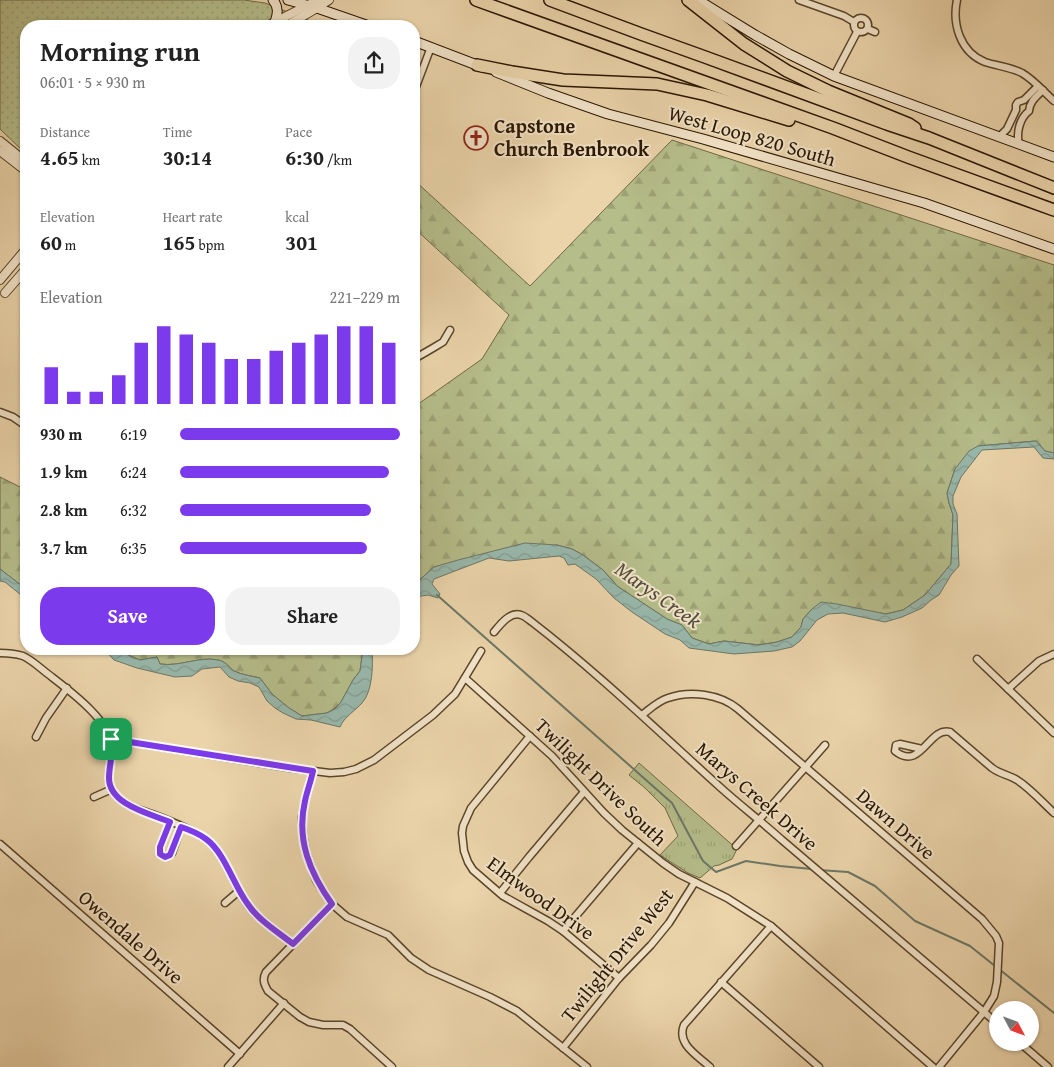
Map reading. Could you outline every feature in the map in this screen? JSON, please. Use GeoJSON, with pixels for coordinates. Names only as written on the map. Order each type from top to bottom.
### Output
{"type":"FeatureCollection","features":[{"type":"Feature","properties":{"kind":"highway"},"geometry":{"type":"LineString","coordinates":[[476,0],[833,128],[1054,210]]}},
{"type":"Feature","properties":{"kind":"highway"},"geometry":{"type":"LineString","coordinates":[[550,0],[929,138],[1054,188]]}},
{"type":"Feature","properties":{"kind":"highway"},"geometry":{"type":"LineString","coordinates":[[688,0],[744,44],[787,71],[828,91],[909,124],[929,138]]}},
{"type":"Feature","properties":{"kind":"highway"},"geometry":{"type":"LineString","coordinates":[[477,65],[562,80],[657,84],[707,95],[815,127],[833,128]]}},
{"type":"Feature","properties":{"kind":"main road"},"geometry":{"type":"LineString","coordinates":[[273,0],[278,12],[273,20]]}},
{"type":"Feature","properties":{"kind":"main road"},"geometry":{"type":"LineString","coordinates":[[288,0],[307,6],[318,4],[355,20]]}},
{"type":"Feature","properties":{"kind":"main road"},"geometry":{"type":"LineString","coordinates":[[698,0],[780,49],[834,76],[1054,157]]}},
{"type":"Feature","properties":{"kind":"main road","name":"West Loop 820 South"},"geometry":{"type":"LineString","coordinates":[[420,44],[608,114],[703,139],[924,203],[1054,249]]}},
{"type":"Feature","properties":{"kind":"street"},"geometry":{"type":"LineString","coordinates":[[295,20],[318,4],[329,0]]}},
{"type":"Feature","properties":{"kind":"street"},"geometry":{"type":"LineString","coordinates":[[800,0],[844,16],[854,22]]}},
{"type":"Feature","properties":{"kind":"street"},"geometry":{"type":"LineString","coordinates":[[958,0],[957,29],[960,38],[974,55],[988,63],[1020,72],[1028,77],[1054,102]]}},
{"type":"Feature","properties":{"kind":"street"},"geometry":{"type":"LineString","coordinates":[[279,20],[307,6]]}},
{"type":"Feature","properties":{"kind":"street"},"geometry":{"type":"LineString","coordinates":[[854,22],[859,18],[865,19],[868,29]]}},
{"type":"Feature","properties":{"kind":"street"},"geometry":{"type":"LineString","coordinates":[[854,22],[854,28],[857,32]]}},
{"type":"Feature","properties":{"kind":"street"},"geometry":{"type":"LineString","coordinates":[[857,32],[863,32],[868,29]]}},
{"type":"Feature","properties":{"kind":"street"},"geometry":{"type":"LineString","coordinates":[[868,29],[874,32]]}},
{"type":"Feature","properties":{"kind":"street"},"geometry":{"type":"LineString","coordinates":[[834,76],[857,32]]}},
{"type":"Feature","properties":{"kind":"street"},"geometry":{"type":"LineString","coordinates":[[420,76],[431,47]]}},
{"type":"Feature","properties":{"kind":"street"},"geometry":{"type":"LineString","coordinates":[[1026,103],[1040,88]]}},
{"type":"Feature","properties":{"kind":"street"},"geometry":{"type":"LineString","coordinates":[[1000,136],[1007,129],[1018,102],[1026,103]]}},
{"type":"Feature","properties":{"kind":"street"},"geometry":{"type":"LineString","coordinates":[[1019,144],[1017,133],[1024,114],[1029,110],[1026,103]]}},
{"type":"Feature","properties":{"kind":"street"},"geometry":{"type":"LineString","coordinates":[[1016,110],[1020,114],[1024,114]]}},
{"type":"Feature","properties":{"kind":"street"},"geometry":{"type":"LineString","coordinates":[[0,141],[20,157]]}},
{"type":"Feature","properties":{"kind":"street"},"geometry":{"type":"LineString","coordinates":[[0,151],[20,166]]}},
{"type":"Feature","properties":{"kind":"street"},"geometry":{"type":"LineString","coordinates":[[0,280],[20,256]]}},
{"type":"Feature","properties":{"kind":"street"},"geometry":{"type":"LineString","coordinates":[[2,296],[20,276]]}},
{"type":"Feature","properties":{"kind":"street"},"geometry":{"type":"LineString","coordinates":[[420,356],[442,342],[450,330]]}},
{"type":"Feature","properties":{"kind":"street"},"geometry":{"type":"LineString","coordinates":[[0,412],[20,422]]}},
{"type":"Feature","properties":{"kind":"street","name":"Marys Creek Drive"},"geometry":{"type":"LineString","coordinates":[[494,632],[507,618],[516,614],[522,615],[544,631],[642,715],[723,790],[989,1016]]}},
{"type":"Feature","properties":{"kind":"street"},"geometry":{"type":"LineString","coordinates":[[111,739],[313,771],[344,772],[356,769],[374,760],[434,715],[455,694],[481,651]]}},
{"type":"Feature","properties":{"kind":"street"},"geometry":{"type":"LineString","coordinates":[[0,653],[23,656],[32,662],[67,688],[100,720],[111,739],[113,748],[109,779],[112,789],[118,797],[136,809],[199,835],[212,845],[224,862],[248,905],[293,944]]}},
{"type":"Feature","properties":{"kind":"street"},"geometry":{"type":"LineString","coordinates":[[1008,688],[1039,661],[1054,654]]}},
{"type":"Feature","properties":{"kind":"street"},"geometry":{"type":"LineString","coordinates":[[977,659],[1054,733]]}},
{"type":"Feature","properties":{"kind":"street","name":"Twilight Drive South"},"geometry":{"type":"LineString","coordinates":[[465,678],[530,736],[610,819],[638,843],[663,863],[727,898],[771,926],[933,1067]]}},
{"type":"Feature","properties":{"kind":"street"},"geometry":{"type":"LineString","coordinates":[[36,736],[67,688]]}},
{"type":"Feature","properties":{"kind":"street","name":"Dawn Drive"},"geometry":{"type":"LineString","coordinates":[[642,715],[666,698],[687,694],[716,697],[727,701],[982,919],[993,932],[999,943],[998,973],[994,996],[984,1012],[939,1067]]}},
{"type":"Feature","properties":{"kind":"street"},"geometry":{"type":"LineString","coordinates":[[922,749],[940,732],[945,730],[950,732],[992,768],[999,773],[1012,777],[1025,786],[1054,813]]}},
{"type":"Feature","properties":{"kind":"street","name":"Elmwood Drive"},"geometry":{"type":"LineString","coordinates":[[530,736],[471,808],[462,833],[464,851],[468,862],[473,870],[500,893],[548,921],[619,978]]}},
{"type":"Feature","properties":{"kind":"street"},"geometry":{"type":"LineString","coordinates":[[736,846],[825,745]]}},
{"type":"Feature","properties":{"kind":"street"},"geometry":{"type":"LineString","coordinates":[[313,771],[302,817],[302,835],[316,880],[332,904],[347,917],[388,935],[411,958],[429,970],[517,1011],[587,1067]]}},
{"type":"Feature","properties":{"kind":"street"},"geometry":{"type":"LineString","coordinates":[[94,797],[112,789]]}},
{"type":"Feature","properties":{"kind":"street"},"geometry":{"type":"LineString","coordinates":[[500,893],[584,792]]}},
{"type":"Feature","properties":{"kind":"street"},"geometry":{"type":"LineString","coordinates":[[170,822],[160,847],[160,854],[165,857],[172,853],[181,827]]}},
{"type":"Feature","properties":{"kind":"street"},"geometry":{"type":"LineString","coordinates":[[563,932],[638,843]]}},
{"type":"Feature","properties":{"kind":"street","name":"Owendale Drive"},"geometry":{"type":"LineString","coordinates":[[0,844],[240,1054]]}},
{"type":"Feature","properties":{"kind":"street","name":"Twilight Drive West"},"geometry":{"type":"LineString","coordinates":[[563,1048],[619,978],[669,923],[695,882]]}},
{"type":"Feature","properties":{"kind":"street"},"geometry":{"type":"LineString","coordinates":[[225,903],[239,891]]}},
{"type":"Feature","properties":{"kind":"street"},"geometry":{"type":"LineString","coordinates":[[332,904],[266,972],[264,986],[300,1017],[309,1022],[323,1025],[343,1025],[350,1029],[392,1067]]}},
{"type":"Feature","properties":{"kind":"street"},"geometry":{"type":"LineString","coordinates":[[710,1067],[685,1044],[681,1035],[684,1025],[771,926]]}},
{"type":"Feature","properties":{"kind":"street"},"geometry":{"type":"LineString","coordinates":[[721,982],[819,1067]]}},
{"type":"Feature","properties":{"kind":"street"},"geometry":{"type":"LineString","coordinates":[[228,1067],[284,1003]]}},
{"type":"Feature","properties":{"kind":"street"},"geometry":{"type":"LineString","coordinates":[[1029,1051],[1048,1067]]}},
{"type":"Feature","properties":{"kind":"green space"},"geometry":{"type":"Polygon","coordinates":[[[0,0],[244,0],[265,3],[308,20],[20,20],[20,148],[0,129],[0,0]]]}},
{"type":"Feature","properties":{"kind":"green space"},"geometry":{"type":"Polygon","coordinates":[[[672,140],[1054,265],[1054,453],[1045,451],[1036,441],[978,446],[955,469],[947,493],[953,515],[951,564],[925,595],[903,610],[886,614],[868,611],[812,609],[803,619],[801,627],[792,637],[777,642],[759,645],[724,641],[709,644],[692,638],[682,625],[667,619],[617,586],[603,570],[583,555],[572,549],[557,545],[434,567],[420,580],[420,403],[482,359],[509,315],[420,233],[420,185],[530,286],[672,140]]]}},
{"type":"Feature","properties":{"kind":"green space"},"geometry":{"type":"Polygon","coordinates":[[[0,477],[20,487],[20,584],[0,569],[0,477]]]}},
{"type":"Feature","properties":{"kind":"green space"},"geometry":{"type":"Polygon","coordinates":[[[128,655],[362,655],[360,671],[341,702],[327,713],[302,716],[272,694],[260,678],[234,671],[220,661],[204,659],[167,665],[160,664],[157,657],[140,660],[128,655]]]}},
{"type":"Feature","properties":{"kind":"green space"},"geometry":{"type":"Polygon","coordinates":[[[639,763],[737,849],[732,859],[714,866],[700,878],[688,873],[660,855],[678,836],[665,808],[629,775],[639,763]]]}},
{"type":"Feature","properties":{"kind":"water"},"geometry":{"type":"Polygon","coordinates":[[[1036,441],[1045,451],[1054,453],[1054,459],[1043,458],[1034,447],[982,450],[961,477],[953,496],[953,504],[957,514],[959,566],[939,595],[922,608],[885,622],[843,613],[828,614],[817,620],[800,641],[792,647],[774,651],[734,654],[689,648],[680,640],[665,634],[632,612],[614,598],[596,579],[575,564],[568,565],[564,558],[559,556],[509,561],[489,558],[434,579],[432,584],[440,594],[438,598],[428,595],[420,596],[420,580],[434,567],[525,543],[557,545],[572,549],[583,555],[603,570],[617,586],[667,619],[682,625],[692,638],[709,644],[724,641],[759,645],[792,637],[801,627],[803,619],[821,602],[886,614],[903,610],[925,595],[951,564],[953,515],[947,493],[955,469],[969,451],[978,446],[1036,441]]]}},
{"type":"Feature","properties":{"kind":"water"},"geometry":{"type":"Polygon","coordinates":[[[0,569],[20,584],[20,594],[5,582],[0,581],[0,569]]]}},
{"type":"Feature","properties":{"kind":"water"},"geometry":{"type":"Polygon","coordinates":[[[109,655],[128,655],[140,660],[157,657],[160,664],[167,665],[204,659],[220,661],[234,671],[260,678],[272,694],[302,716],[327,713],[335,709],[360,671],[362,655],[372,655],[372,677],[366,698],[344,720],[340,727],[311,720],[296,719],[283,713],[267,701],[259,687],[229,677],[220,667],[202,669],[192,676],[175,677],[137,668],[114,660],[109,655]]]}},
{"type":"Feature","properties":{"kind":"waterway"},"geometry":{"type":"LineString","coordinates":[[437,595],[672,803],[703,861],[716,872],[746,861],[812,869]]}},
{"type":"Feature","properties":{"kind":"waterway"},"geometry":{"type":"LineString","coordinates":[[819,870],[848,872],[875,886],[915,921],[970,946],[995,966]]}},
{"type":"Feature","properties":{"kind":"waterway"},"geometry":{"type":"LineString","coordinates":[[999,969],[1054,1013]]}},
{"type":"Feature","properties":{"kind":"place","name":"Capstone Church Benbrook"},"geometry":{"type":"Point","coordinates":[476,138]}},
{"type":"Feature","properties":{"kind":"route"},"geometry":{"type":"LineString","coordinates":[[111,739],[313,771],[302,817],[302,835],[311,869],[324,894],[332,904],[293,944],[248,905],[224,862],[206,839],[181,827],[172,853],[167,857],[160,854],[160,847],[170,822],[136,809],[125,803],[114,793],[110,787],[109,779],[113,748],[111,739]]}},
{"type":"Feature","properties":{"kind":"water label","name":"Marys Creek"},"geometry":{"type":"Point","coordinates":[658,595]}}]}
